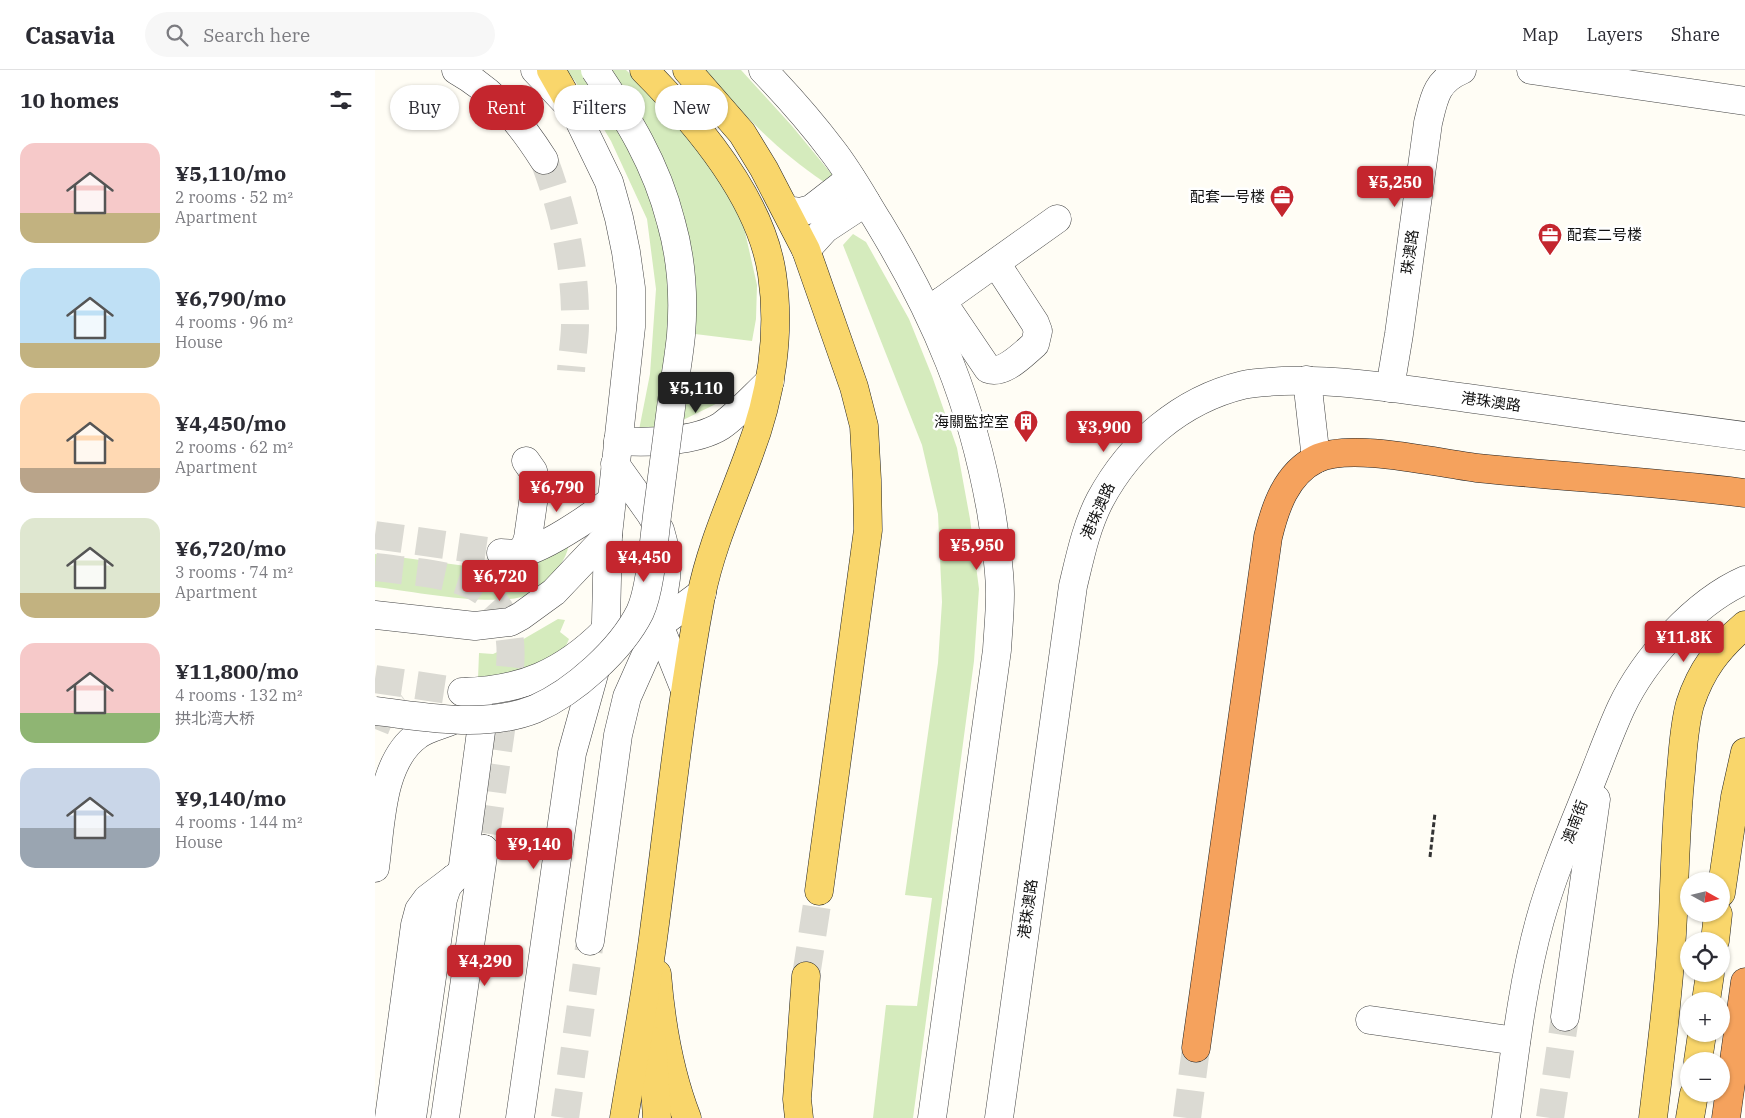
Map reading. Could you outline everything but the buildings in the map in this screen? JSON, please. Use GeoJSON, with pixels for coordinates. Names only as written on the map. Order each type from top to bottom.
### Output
{"type":"FeatureCollection","features":[{"type":"Feature","properties":{"kind":"highway"},"geometry":{"type":"LineString","coordinates":[[1196,1048],[1268,538],[1274,513],[1285,489],[1300,470],[1316,459],[1336,453],[1356,452],[1477,468],[1643,481],[1745,493]]}},
{"type":"Feature","properties":{"kind":"highway"},"geometry":{"type":"LineString","coordinates":[[1727,1118],[1745,982]]}},
{"type":"Feature","properties":{"kind":"main road"},"geometry":{"type":"LineString","coordinates":[[624,1118],[654,935],[685,690],[702,592],[715,543],[757,429],[770,381],[775,352],[775,303],[769,257],[757,220],[723,162],[681,110],[644,70]]}},
{"type":"Feature","properties":{"kind":"main road"},"geometry":{"type":"LineString","coordinates":[[687,70],[742,133],[807,250],[855,387],[864,426],[867,530],[819,891]]}},
{"type":"Feature","properties":{"kind":"main road"},"geometry":{"type":"LineString","coordinates":[[1653,1118],[1671,953],[1679,792],[1684,736],[1690,706],[1699,680],[1713,657],[1728,639],[1745,625]]}},
{"type":"Feature","properties":{"kind":"main road"},"geometry":{"type":"LineString","coordinates":[[1724,872],[1735,797],[1745,752]]}},
{"type":"Feature","properties":{"kind":"main road"},"geometry":{"type":"LineString","coordinates":[[654,935],[651,998],[657,1118]]}},
{"type":"Feature","properties":{"kind":"main road"},"geometry":{"type":"LineString","coordinates":[[654,935],[660,1006],[667,1050],[679,1099],[687,1118]]}},
{"type":"Feature","properties":{"kind":"main road"},"geometry":{"type":"LineString","coordinates":[[799,1118],[797,1099],[798,1074],[806,976]]}},
{"type":"Feature","properties":{"kind":"main road"},"geometry":{"type":"LineString","coordinates":[[1690,1118],[1693,1102]]}},
{"type":"Feature","properties":{"kind":"street"},"geometry":{"type":"LineString","coordinates":[[456,70],[479,86],[514,116],[544,160]]}},
{"type":"Feature","properties":{"kind":"street"},"geometry":{"type":"LineString","coordinates":[[521,70],[553,81]]}},
{"type":"Feature","properties":{"kind":"street"},"geometry":{"type":"LineString","coordinates":[[535,70],[553,81]]}},
{"type":"Feature","properties":{"kind":"street"},"geometry":{"type":"LineString","coordinates":[[375,711],[453,720],[493,719],[534,709],[553,700],[611,654],[631,628],[641,609],[647,584],[681,334],[681,294],[672,222],[659,183],[643,147],[595,70]]}},
{"type":"Feature","properties":{"kind":"street"},"geometry":{"type":"LineString","coordinates":[[763,70],[781,88],[833,150],[907,269],[935,306],[989,369],[994,371],[1002,369],[1035,344],[1037,331],[1035,323],[996,263]]}},
{"type":"Feature","properties":{"kind":"street","name":"珠澳路"},"geometry":{"type":"LineString","coordinates":[[1389,388],[1399,334],[1428,123],[1433,99],[1440,86],[1451,75],[1462,70]]}},
{"type":"Feature","properties":{"kind":"street"},"geometry":{"type":"LineString","coordinates":[[1531,70],[1745,101]]}},
{"type":"Feature","properties":{"kind":"street"},"geometry":{"type":"LineString","coordinates":[[520,1118],[571,753],[605,631],[608,535],[631,327],[631,288],[619,218],[609,182],[584,130]]}},
{"type":"Feature","properties":{"kind":"street"},"geometry":{"type":"LineString","coordinates":[[784,206],[788,210],[800,212],[811,209],[851,178]]}},
{"type":"Feature","properties":{"kind":"street"},"geometry":{"type":"LineString","coordinates":[[807,250],[825,229],[866,202]]}},
{"type":"Feature","properties":{"kind":"street"},"geometry":{"type":"LineString","coordinates":[[935,306],[1057,219]]}},
{"type":"Feature","properties":{"kind":"street"},"geometry":{"type":"LineString","coordinates":[[932,1118],[997,650],[1000,592],[993,522],[985,477],[970,420],[935,306]]}},
{"type":"Feature","properties":{"kind":"street"},"geometry":{"type":"LineString","coordinates":[[1307,380],[1316,459]]}},
{"type":"Feature","properties":{"kind":"street","name":"港珠澳路"},"geometry":{"type":"LineString","coordinates":[[999,1118],[1073,586],[1085,538],[1100,501],[1119,469],[1146,437],[1179,412],[1211,395],[1245,384],[1307,380],[1389,388],[1745,436]]}},
{"type":"Feature","properties":{"kind":"street"},"geometry":{"type":"LineString","coordinates":[[617,452],[637,443],[696,436],[708,432],[728,420],[770,381]]}},
{"type":"Feature","properties":{"kind":"street"},"geometry":{"type":"LineString","coordinates":[[590,941],[618,734],[627,697],[659,625],[667,571],[660,530],[617,452]]}},
{"type":"Feature","properties":{"kind":"street"},"geometry":{"type":"LineString","coordinates":[[526,461],[533,471],[536,482],[528,538],[525,546],[509,553],[538,546],[572,528],[611,501]]}},
{"type":"Feature","properties":{"kind":"street"},"geometry":{"type":"LineString","coordinates":[[375,615],[475,626],[510,622],[554,592],[608,535]]}},
{"type":"Feature","properties":{"kind":"street","name":"澳南街"},"geometry":{"type":"LineString","coordinates":[[1506,1118],[1516,1041],[1528,972],[1540,920],[1558,867],[1621,708],[1641,672],[1688,618],[1715,596],[1745,580]]}},
{"type":"Feature","properties":{"kind":"street"},"geometry":{"type":"LineString","coordinates":[[659,625],[702,592]]}},
{"type":"Feature","properties":{"kind":"street"},"geometry":{"type":"LineString","coordinates":[[659,625],[685,690]]}},
{"type":"Feature","properties":{"kind":"street"},"geometry":{"type":"LineString","coordinates":[[412,1118],[443,899],[447,887],[458,876],[482,724],[478,703],[465,692],[504,689],[533,681],[571,661],[605,631]]}},
{"type":"Feature","properties":{"kind":"street"},"geometry":{"type":"LineString","coordinates":[[375,868],[385,793],[394,764],[402,750],[419,734],[453,720]]}},
{"type":"Feature","properties":{"kind":"street"},"geometry":{"type":"LineString","coordinates":[[1565,1017],[1602,756]]}},
{"type":"Feature","properties":{"kind":"street"},"geometry":{"type":"LineString","coordinates":[[389,1118],[419,910],[427,899],[477,860],[484,849],[445,1118]]}},
{"type":"Feature","properties":{"kind":"street"},"geometry":{"type":"LineString","coordinates":[[1369,1020],[1516,1041]]}},
{"type":"Feature","properties":{"kind":"path"},"geometry":{"type":"LineString","coordinates":[[1430,857],[1435,813]]}},
{"type":"Feature","properties":{"kind":"green space"},"geometry":{"type":"Polygon","coordinates":[[[565,70],[626,70],[642,85],[577,85],[565,70]]]}},
{"type":"Feature","properties":{"kind":"green space"},"geometry":{"type":"Polygon","coordinates":[[[704,70],[741,70],[792,126],[834,177],[824,182],[790,157],[728,96],[728,85],[718,85],[704,70]]]}},
{"type":"Feature","properties":{"kind":"green space"},"geometry":{"type":"Polygon","coordinates":[[[645,88],[655,97],[655,130],[684,130],[705,154],[740,210],[757,285],[756,319],[752,341],[695,334],[685,396],[722,401],[683,420],[644,431],[639,430],[650,374],[656,289],[647,219],[604,130],[645,130],[645,88]]]}},
{"type":"Feature","properties":{"kind":"green space"},"geometry":{"type":"Polygon","coordinates":[[[853,234],[866,242],[909,319],[932,376],[957,448],[970,519],[979,589],[974,661],[913,1118],[873,1118],[886,1005],[917,1006],[932,898],[905,895],[938,663],[942,602],[938,514],[922,445],[843,245],[853,234]]]}},
{"type":"Feature","properties":{"kind":"green space"},"geometry":{"type":"Polygon","coordinates":[[[569,544],[563,561],[551,576],[531,594],[516,598],[498,600],[455,598],[375,587],[375,554],[504,571],[505,566],[569,544]]]}},
{"type":"Feature","properties":{"kind":"green space"},"geometry":{"type":"Polygon","coordinates":[[[558,619],[565,620],[560,632],[569,639],[565,648],[519,674],[478,679],[479,653],[493,654],[515,644],[558,619]]]}},
{"type":"Feature","properties":{"kind":"tunnel"},"geometry":{"type":"LineString","coordinates":[[544,160],[563,220],[571,262],[575,304],[575,336],[571,371]]}},
{"type":"Feature","properties":{"kind":"tunnel"},"geometry":{"type":"LineString","coordinates":[[375,535],[501,553]]}},
{"type":"Feature","properties":{"kind":"tunnel"},"geometry":{"type":"LineString","coordinates":[[375,567],[426,573],[471,585],[489,596],[502,613],[509,636],[510,667],[484,849]]}},
{"type":"Feature","properties":{"kind":"tunnel"},"geometry":{"type":"LineString","coordinates":[[375,679],[462,692]]}},
{"type":"Feature","properties":{"kind":"tunnel"},"geometry":{"type":"LineString","coordinates":[[375,729],[379,719],[405,700]]}},
{"type":"Feature","properties":{"kind":"tunnel"},"geometry":{"type":"LineString","coordinates":[[806,976],[819,891]]}},
{"type":"Feature","properties":{"kind":"tunnel"},"geometry":{"type":"LineString","coordinates":[[565,1118],[590,941]]}},
{"type":"Feature","properties":{"kind":"tunnel"},"geometry":{"type":"LineString","coordinates":[[1550,1118],[1565,1017]]}},
{"type":"Feature","properties":{"kind":"tunnel"},"geometry":{"type":"LineString","coordinates":[[1187,1118],[1196,1048]]}},
{"type":"Feature","properties":{"kind":"place","name":"配套一号楼"},"geometry":{"type":"Point","coordinates":[1282,218]}},
{"type":"Feature","properties":{"kind":"place","name":"配套二号楼"},"geometry":{"type":"Point","coordinates":[1550,256]}},
{"type":"Feature","properties":{"kind":"place","name":"海關監控室"},"geometry":{"type":"Point","coordinates":[1026,443]}}]}
